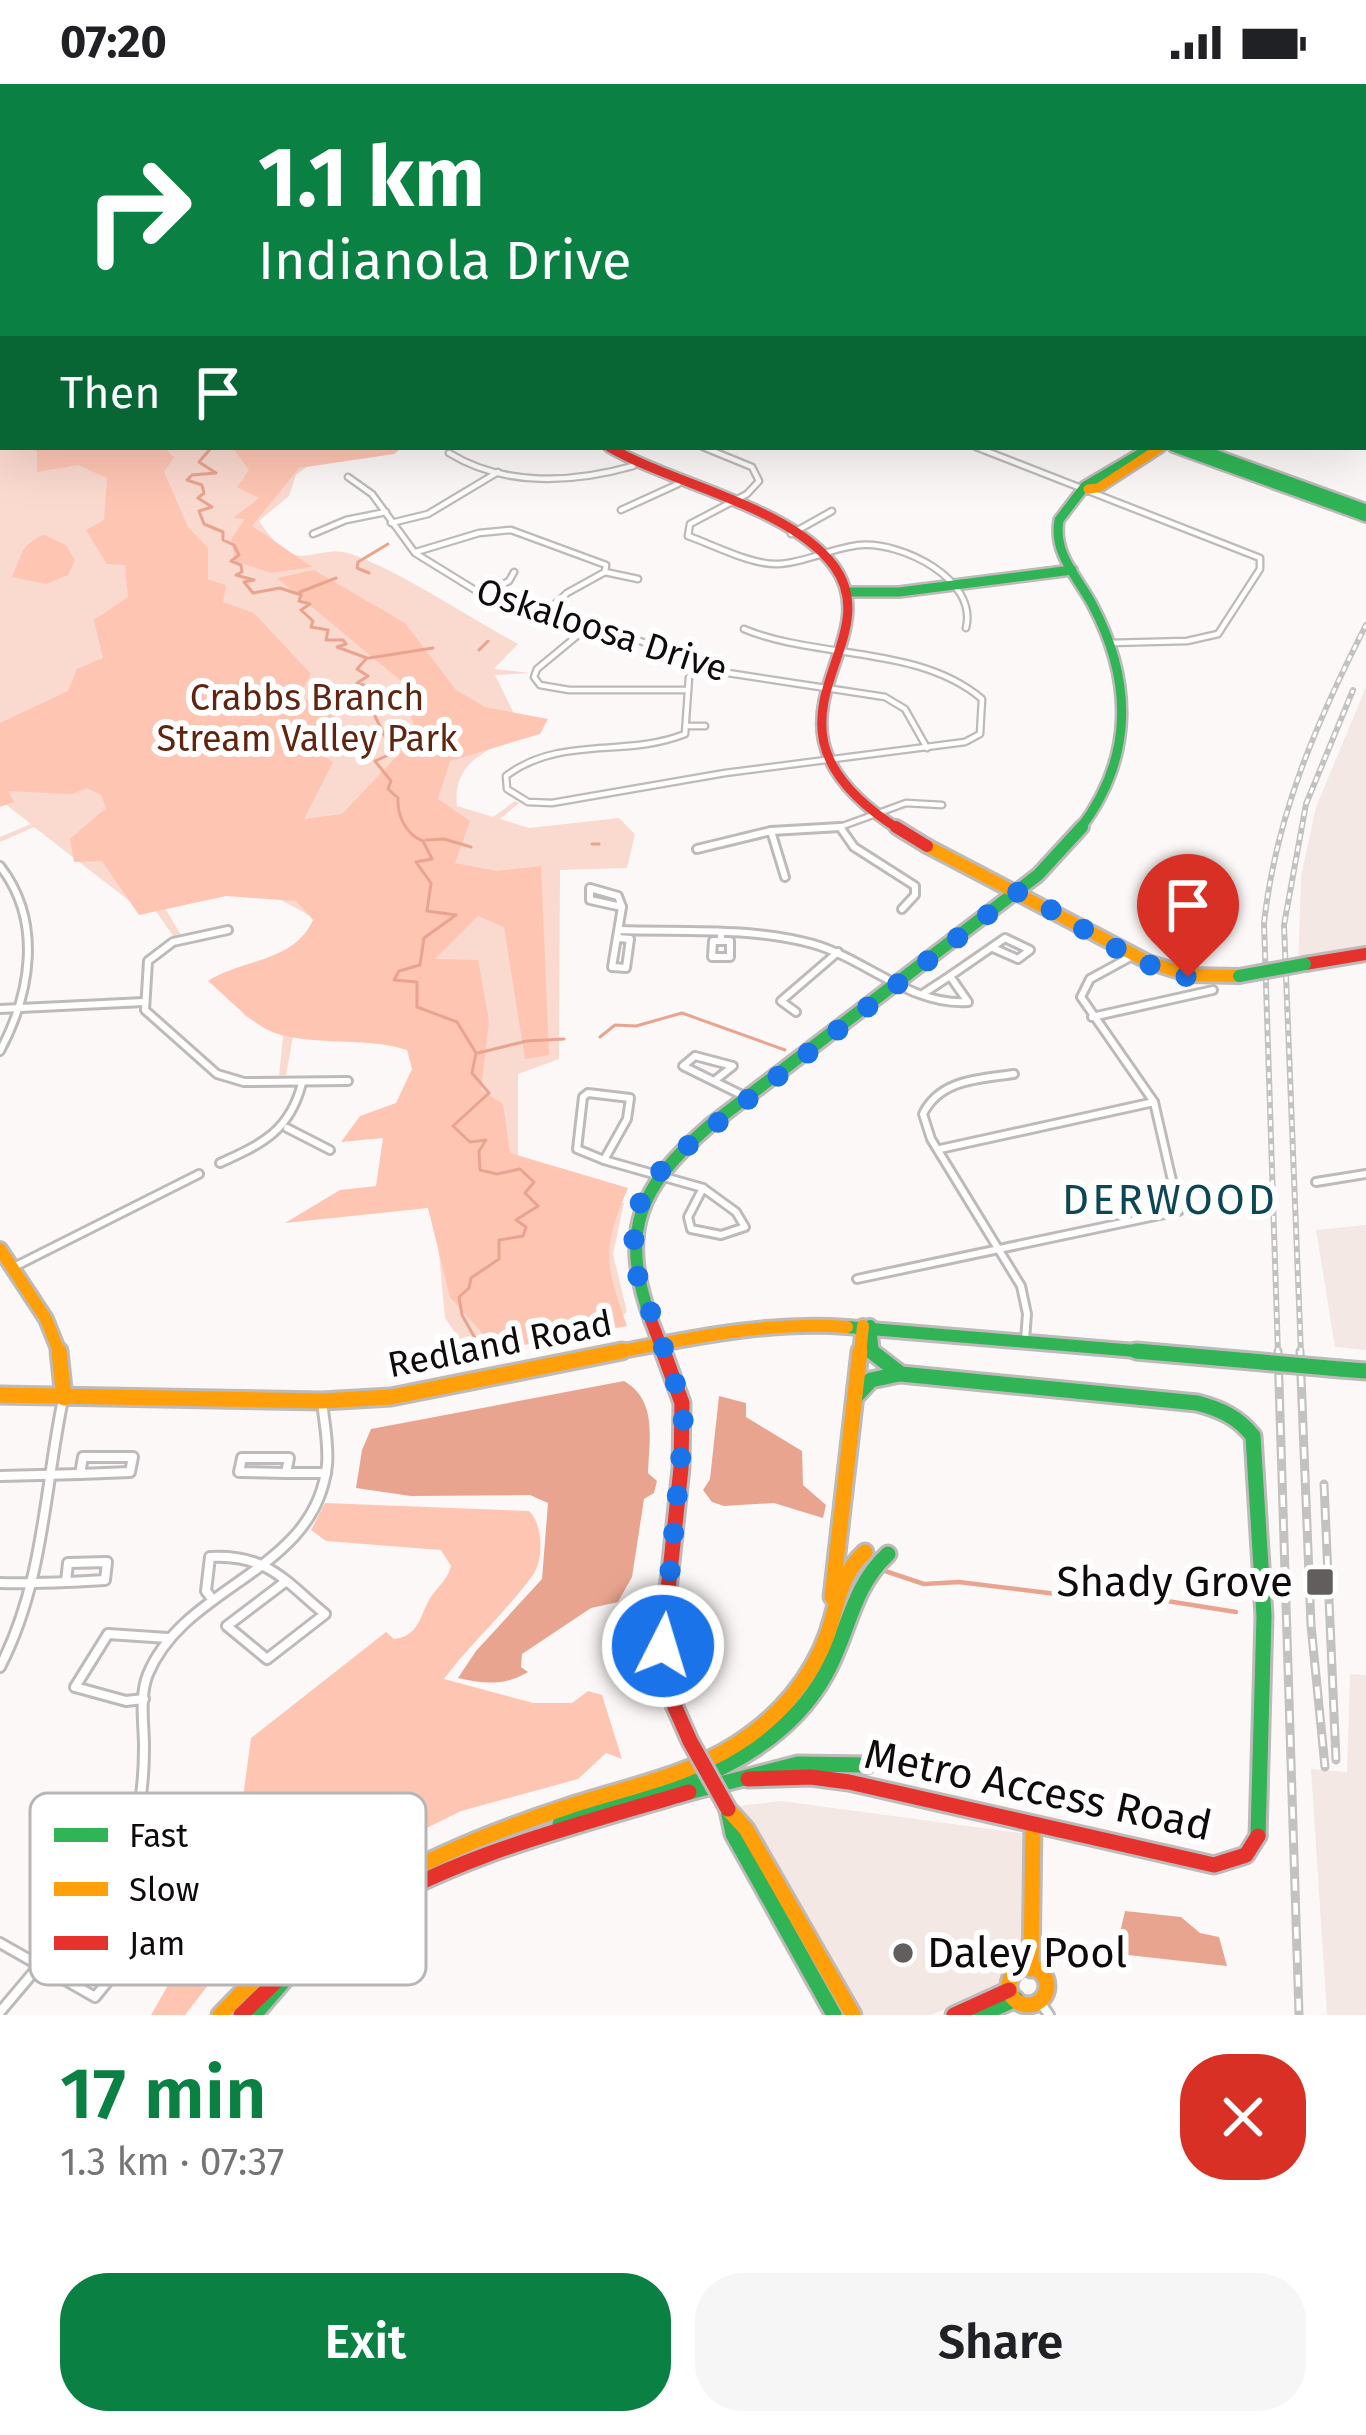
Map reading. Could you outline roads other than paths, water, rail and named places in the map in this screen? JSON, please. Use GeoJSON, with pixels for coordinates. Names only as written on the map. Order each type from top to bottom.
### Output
{"type":"FeatureCollection","features":[{"type":"Feature","properties":{"kind":"main road"},"geometry":{"type":"LineString","coordinates":[[613,450],[633,466],[731,503],[824,554],[847,592],[821,724],[821,752],[840,783],[875,814],[1132,956],[1188,977],[1239,976],[1366,954]]}},
{"type":"Feature","properties":{"kind":"main road"},"geometry":{"type":"LineString","coordinates":[[854,2015],[678,1720],[664,1667],[684,1424],[674,1377],[640,1289],[631,1235],[637,1208],[658,1174],[748,1098],[1017,892],[1082,833],[1113,780],[1123,713],[1109,643],[1060,549],[1057,526],[1064,509],[1146,450]]}},
{"type":"Feature","properties":{"kind":"main road"},"geometry":{"type":"LineString","coordinates":[[1088,489],[1098,488],[1156,450]]}},
{"type":"Feature","properties":{"kind":"main road"},"geometry":{"type":"LineString","coordinates":[[1182,450],[1366,513]]}},
{"type":"Feature","properties":{"kind":"main road"},"geometry":{"type":"LineString","coordinates":[[1203,450],[1366,513]]}},
{"type":"Feature","properties":{"kind":"main road"},"geometry":{"type":"LineString","coordinates":[[847,592],[1074,572]]}},
{"type":"Feature","properties":{"kind":"main road"},"geometry":{"type":"LineString","coordinates":[[0,1249],[65,1352],[69,1372],[64,1398]]}},
{"type":"Feature","properties":{"kind":"main road"},"geometry":{"type":"LineString","coordinates":[[866,1326],[871,1354],[901,1374]]}},
{"type":"Feature","properties":{"kind":"main road"},"geometry":{"type":"LineString","coordinates":[[426,1856],[477,1834],[652,1779],[737,1744],[787,1704],[809,1675],[829,1630],[866,1326]]}},
{"type":"Feature","properties":{"kind":"main road","name":"Redland Road"},"geometry":{"type":"LineString","coordinates":[[0,1395],[322,1401],[391,1397],[757,1328],[866,1326],[1366,1371]]}},
{"type":"Feature","properties":{"kind":"main road"},"geometry":{"type":"LineString","coordinates":[[856,1397],[871,1380],[901,1374]]}},
{"type":"Feature","properties":{"kind":"main road","name":"Metro Access Road"},"geometry":{"type":"LineString","coordinates":[[426,1876],[506,1844],[722,1782],[770,1777],[829,1779],[1214,1865],[1234,1862],[1254,1844],[1259,1825],[1264,1616],[1253,1436],[1233,1414],[1197,1403],[901,1374]]}},
{"type":"Feature","properties":{"kind":"main road"},"geometry":{"type":"LineString","coordinates":[[832,1597],[847,1570],[865,1552]]}},
{"type":"Feature","properties":{"kind":"main road"},"geometry":{"type":"LineString","coordinates":[[506,1844],[717,1772],[760,1747],[816,1692],[837,1657],[857,1580],[888,1554]]}},
{"type":"Feature","properties":{"kind":"main road"},"geometry":{"type":"LineString","coordinates":[[722,1782],[769,1765],[808,1759],[867,1765]]}},
{"type":"Feature","properties":{"kind":"main road"},"geometry":{"type":"LineString","coordinates":[[728,1808],[733,1834],[834,2015]]}},
{"type":"Feature","properties":{"kind":"main road"},"geometry":{"type":"LineString","coordinates":[[1031,1969],[1033,1825]]}},
{"type":"Feature","properties":{"kind":"main road"},"geometry":{"type":"LineString","coordinates":[[1036,1851],[1057,1830]]}},
{"type":"Feature","properties":{"kind":"main road"},"geometry":{"type":"LineString","coordinates":[[1013,1994],[1012,1975],[1031,1969]]}},
{"type":"Feature","properties":{"kind":"main road"},"geometry":{"type":"LineString","coordinates":[[954,2015],[1013,1994],[1040,2002],[1047,1981],[1031,1969]]}},
{"type":"Feature","properties":{"kind":"main road"},"geometry":{"type":"LineString","coordinates":[[224,2010],[246,1985]]}},
{"type":"Feature","properties":{"kind":"main road","name":"Metro Access Road"},"geometry":{"type":"LineString","coordinates":[[241,2015],[268,1985]]}},
{"type":"Feature","properties":{"kind":"main road"},"geometry":{"type":"LineString","coordinates":[[254,2015],[280,1985]]}},
{"type":"Feature","properties":{"kind":"main road"},"geometry":{"type":"LineString","coordinates":[[980,2015],[1013,1994]]}},
{"type":"Feature","properties":{"kind":"street"},"geometry":{"type":"LineString","coordinates":[[711,450],[740,461],[758,475],[754,489],[690,524],[688,536],[766,565],[860,545],[879,546],[940,569],[970,616],[966,628]]}},
{"type":"Feature","properties":{"kind":"street"},"geometry":{"type":"LineString","coordinates":[[984,450],[1260,558],[1260,568],[1218,634],[1186,641],[1109,643]]}},
{"type":"Feature","properties":{"kind":"street"},"geometry":{"type":"LineString","coordinates":[[449,453],[498,472],[574,479],[633,466]]}},
{"type":"Feature","properties":{"kind":"street"},"geometry":{"type":"LineString","coordinates":[[391,523],[428,514],[498,472]]}},
{"type":"Feature","properties":{"kind":"street","name":"Oskaloosa Drive"},"geometry":{"type":"LineString","coordinates":[[348,477],[372,494],[415,553],[483,595],[763,682],[893,700],[904,709],[927,748]]}},
{"type":"Feature","properties":{"kind":"street"},"geometry":{"type":"LineString","coordinates":[[621,510],[678,484]]}},
{"type":"Feature","properties":{"kind":"street"},"geometry":{"type":"LineString","coordinates":[[791,534],[832,511]]}},
{"type":"Feature","properties":{"kind":"street"},"geometry":{"type":"LineString","coordinates":[[313,534],[346,520],[386,512]]}},
{"type":"Feature","properties":{"kind":"street"},"geometry":{"type":"LineString","coordinates":[[415,553],[479,533],[511,530],[596,557],[606,565],[605,572]]}},
{"type":"Feature","properties":{"kind":"street"},"geometry":{"type":"LineString","coordinates":[[483,595],[514,572]]}},
{"type":"Feature","properties":{"kind":"street"},"geometry":{"type":"LineString","coordinates":[[543,615],[567,593],[605,572],[638,579]]}},
{"type":"Feature","properties":{"kind":"street"},"geometry":{"type":"LineString","coordinates":[[589,626],[537,669],[534,677],[539,685],[569,690],[688,690]]}},
{"type":"Feature","properties":{"kind":"street"},"geometry":{"type":"LineString","coordinates":[[705,664],[689,677],[689,725],[676,739],[647,747],[564,750],[518,766],[505,782],[518,799],[552,803],[646,790],[724,772],[965,742],[980,734],[982,699],[977,692],[866,652],[772,641],[744,629]]}},
{"type":"Feature","properties":{"kind":"street"},"geometry":{"type":"LineString","coordinates":[[689,725],[705,726]]}},
{"type":"Feature","properties":{"kind":"street"},"geometry":{"type":"LineString","coordinates":[[697,849],[771,831],[840,827],[906,803],[942,805]]}},
{"type":"Feature","properties":{"kind":"street"},"geometry":{"type":"LineString","coordinates":[[840,827],[854,847],[915,886],[915,895],[902,909]]}},
{"type":"Feature","properties":{"kind":"street"},"geometry":{"type":"LineString","coordinates":[[771,831],[785,878]]}},
{"type":"Feature","properties":{"kind":"street"},"geometry":{"type":"LineString","coordinates":[[0,866],[17,884],[30,922],[17,1009],[0,1051]]}},
{"type":"Feature","properties":{"kind":"street"},"geometry":{"type":"LineString","coordinates":[[618,934],[630,939],[626,968],[612,968],[622,908],[618,896],[590,889],[590,900],[622,908]]}},
{"type":"Feature","properties":{"kind":"street"},"geometry":{"type":"LineString","coordinates":[[228,931],[208,931],[158,951],[145,973],[144,1002],[153,1021],[218,1074],[244,1082],[348,1082]]}},
{"type":"Feature","properties":{"kind":"street"},"geometry":{"type":"LineString","coordinates":[[618,934],[721,938],[769,934],[838,952],[948,1006],[968,1002],[950,976]]}},
{"type":"Feature","properties":{"kind":"street"},"geometry":{"type":"LineString","coordinates":[[924,993],[1005,938],[1030,950],[1018,959],[993,948]]}},
{"type":"Feature","properties":{"kind":"street"},"geometry":{"type":"LineString","coordinates":[[796,1012],[781,1000],[838,952]]}},
{"type":"Feature","properties":{"kind":"street"},"geometry":{"type":"LineString","coordinates":[[857,1280],[1178,1211],[1154,1102],[1082,1003],[1083,986],[1132,956]]}},
{"type":"Feature","properties":{"kind":"street"},"geometry":{"type":"LineString","coordinates":[[1092,1017],[1213,990]]}},
{"type":"Feature","properties":{"kind":"street"},"geometry":{"type":"LineString","coordinates":[[0,1009],[144,1002]]}},
{"type":"Feature","properties":{"kind":"street"},"geometry":{"type":"LineString","coordinates":[[714,1081],[733,1066],[695,1056],[683,1066],[748,1098]]}},
{"type":"Feature","properties":{"kind":"street"},"geometry":{"type":"LineString","coordinates":[[1014,1074],[947,1087],[923,1108],[924,1125],[1025,1295],[1024,1340]]}},
{"type":"Feature","properties":{"kind":"street"},"geometry":{"type":"LineString","coordinates":[[220,1163],[286,1128],[296,1115],[302,1084]]}},
{"type":"Feature","properties":{"kind":"street"},"geometry":{"type":"LineString","coordinates":[[604,1160],[627,1119],[630,1098],[625,1094],[583,1096],[577,1149],[604,1160],[703,1188],[736,1212],[745,1227],[722,1235],[691,1229],[688,1217],[703,1188]]}},
{"type":"Feature","properties":{"kind":"street"},"geometry":{"type":"LineString","coordinates":[[939,1150],[1154,1102]]}},
{"type":"Feature","properties":{"kind":"street"},"geometry":{"type":"LineString","coordinates":[[286,1128],[330,1150]]}},
{"type":"Feature","properties":{"kind":"street"},"geometry":{"type":"LineString","coordinates":[[12,1268],[199,1174]]}},
{"type":"Feature","properties":{"kind":"street"},"geometry":{"type":"LineString","coordinates":[[1316,1182],[1366,1174]]}},
{"type":"Feature","properties":{"kind":"street"},"geometry":{"type":"LineString","coordinates":[[0,1667],[26,1620],[37,1583],[48,1475],[64,1398]]}},
{"type":"Feature","properties":{"kind":"street"},"geometry":{"type":"LineString","coordinates":[[140,1793],[148,1674],[169,1639],[214,1600],[265,1567],[300,1534],[319,1502],[326,1474],[322,1401]]}},
{"type":"Feature","properties":{"kind":"street"},"geometry":{"type":"LineString","coordinates":[[0,1476],[48,1475],[80,1474],[130,1472],[133,1457],[83,1457],[80,1474]]}},
{"type":"Feature","properties":{"kind":"street"},"geometry":{"type":"LineString","coordinates":[[286,1473],[289,1458],[242,1458],[239,1472],[326,1474]]}},
{"type":"Feature","properties":{"kind":"street"},"geometry":{"type":"LineString","coordinates":[[214,1600],[206,1591],[209,1557],[249,1557],[285,1582],[325,1614],[267,1659],[227,1626],[285,1582]]}},
{"type":"Feature","properties":{"kind":"street"},"geometry":{"type":"LineString","coordinates":[[0,1583],[37,1583],[66,1582],[105,1580],[107,1562],[68,1564],[66,1582]]}},
{"type":"Feature","properties":{"kind":"street"},"geometry":{"type":"LineString","coordinates":[[144,1699],[126,1701],[75,1687],[108,1634],[154,1634],[169,1639]]}},
{"type":"Feature","properties":{"kind":"street"},"geometry":{"type":"LineString","coordinates":[[0,1943],[30,1960]]}},
{"type":"Feature","properties":{"kind":"street"},"geometry":{"type":"LineString","coordinates":[[0,2012],[30,1978]]}},
{"type":"Feature","properties":{"kind":"street"},"geometry":{"type":"LineString","coordinates":[[74,1985],[95,1997],[105,1985]]}},
{"type":"Feature","properties":{"kind":"street"},"geometry":{"type":"LineString","coordinates":[[1040,2002],[1049,2015]]}},
{"type":"Feature","properties":{"kind":"waterway"},"geometry":{"type":"LineString","coordinates":[[3,84],[49,84]]}},
{"type":"Feature","properties":{"kind":"waterway"},"geometry":{"type":"LineString","coordinates":[[209,450],[199,462],[216,473],[192,475],[187,480],[202,485],[204,493],[198,498],[212,507],[199,511],[204,524],[223,532],[223,540],[234,545],[239,555],[231,561],[241,565],[242,572],[236,575],[254,580],[244,582],[253,593],[280,588],[301,595],[299,601],[310,604],[301,610],[313,621],[311,627],[328,630],[326,640],[343,640],[346,644],[337,647],[367,658],[357,669],[368,676],[357,683],[366,686],[375,700],[360,708],[373,712],[393,753],[375,761],[391,781],[388,789],[398,798],[404,824],[423,841],[432,859],[416,862],[431,883],[427,911],[456,915],[424,938],[420,965],[399,971],[394,980],[417,982],[417,1007],[457,1022],[476,1053],[472,1073],[489,1093],[453,1126],[470,1142],[486,1140],[479,1151],[480,1170],[497,1174],[520,1169],[534,1182],[525,1193],[538,1206],[516,1220],[526,1227],[523,1236],[499,1240],[499,1259],[471,1278],[469,1288],[459,1297],[462,1315],[484,1354]]}},
{"type":"Feature","properties":{"kind":"waterway"},"geometry":{"type":"LineString","coordinates":[[369,573],[357,568],[358,562],[388,544]]}},
{"type":"Feature","properties":{"kind":"waterway"},"geometry":{"type":"LineString","coordinates":[[300,592],[336,578]]}},
{"type":"Feature","properties":{"kind":"waterway"},"geometry":{"type":"LineString","coordinates":[[479,650],[488,641]]}},
{"type":"Feature","properties":{"kind":"waterway"},"geometry":{"type":"LineString","coordinates":[[369,658],[433,648]]}},
{"type":"Feature","properties":{"kind":"waterway"},"geometry":{"type":"LineString","coordinates":[[426,840],[444,839],[471,847]]}},
{"type":"Feature","properties":{"kind":"waterway"},"geometry":{"type":"LineString","coordinates":[[592,844],[599,844]]}},
{"type":"Feature","properties":{"kind":"waterway"},"geometry":{"type":"LineString","coordinates":[[600,1037],[615,1025],[636,1026],[682,1013],[785,1050]]}},
{"type":"Feature","properties":{"kind":"waterway"},"geometry":{"type":"LineString","coordinates":[[478,1053],[527,1041],[564,1039]]}},
{"type":"Feature","properties":{"kind":"waterway"},"geometry":{"type":"LineString","coordinates":[[482,1351],[487,1360]]}},
{"type":"Feature","properties":{"kind":"waterway"},"geometry":{"type":"LineString","coordinates":[[882,1570],[924,1584],[959,1582],[1081,1597],[1142,1597],[1236,1612]]}},
{"type":"Feature","properties":{"kind":"railway"},"geometry":{"type":"LineString","coordinates":[[1278,1354],[1264,923],[1278,844],[1301,770],[1366,625]]}},
{"type":"Feature","properties":{"kind":"railway"},"geometry":{"type":"LineString","coordinates":[[1301,1354],[1284,925],[1306,804],[1353,690]]}},
{"type":"Feature","properties":{"kind":"railway"},"geometry":{"type":"LineString","coordinates":[[1278,1351],[1299,2015]]}},
{"type":"Feature","properties":{"kind":"railway"},"geometry":{"type":"LineString","coordinates":[[1300,1351],[1311,1625],[1325,1767]]}},
{"type":"Feature","properties":{"kind":"railway"},"geometry":{"type":"LineString","coordinates":[[1324,1484],[1336,1760]]}},
{"type":"Feature","properties":{"kind":"place","name":"Shady Grove"},"geometry":{"type":"Point","coordinates":[1320,1582]}},
{"type":"Feature","properties":{"kind":"place","name":"Daley Pool"},"geometry":{"type":"Point","coordinates":[903,1953]}},
{"type":"Feature","properties":{"kind":"district","name":"DERWOOD"},"geometry":{"type":"Point","coordinates":[1170,1200]}},
{"type":"Feature","properties":{"kind":"park label","name":"Crabbs Branch Stream Valley Park"},"geometry":{"type":"Point","coordinates":[307,718]}}]}
